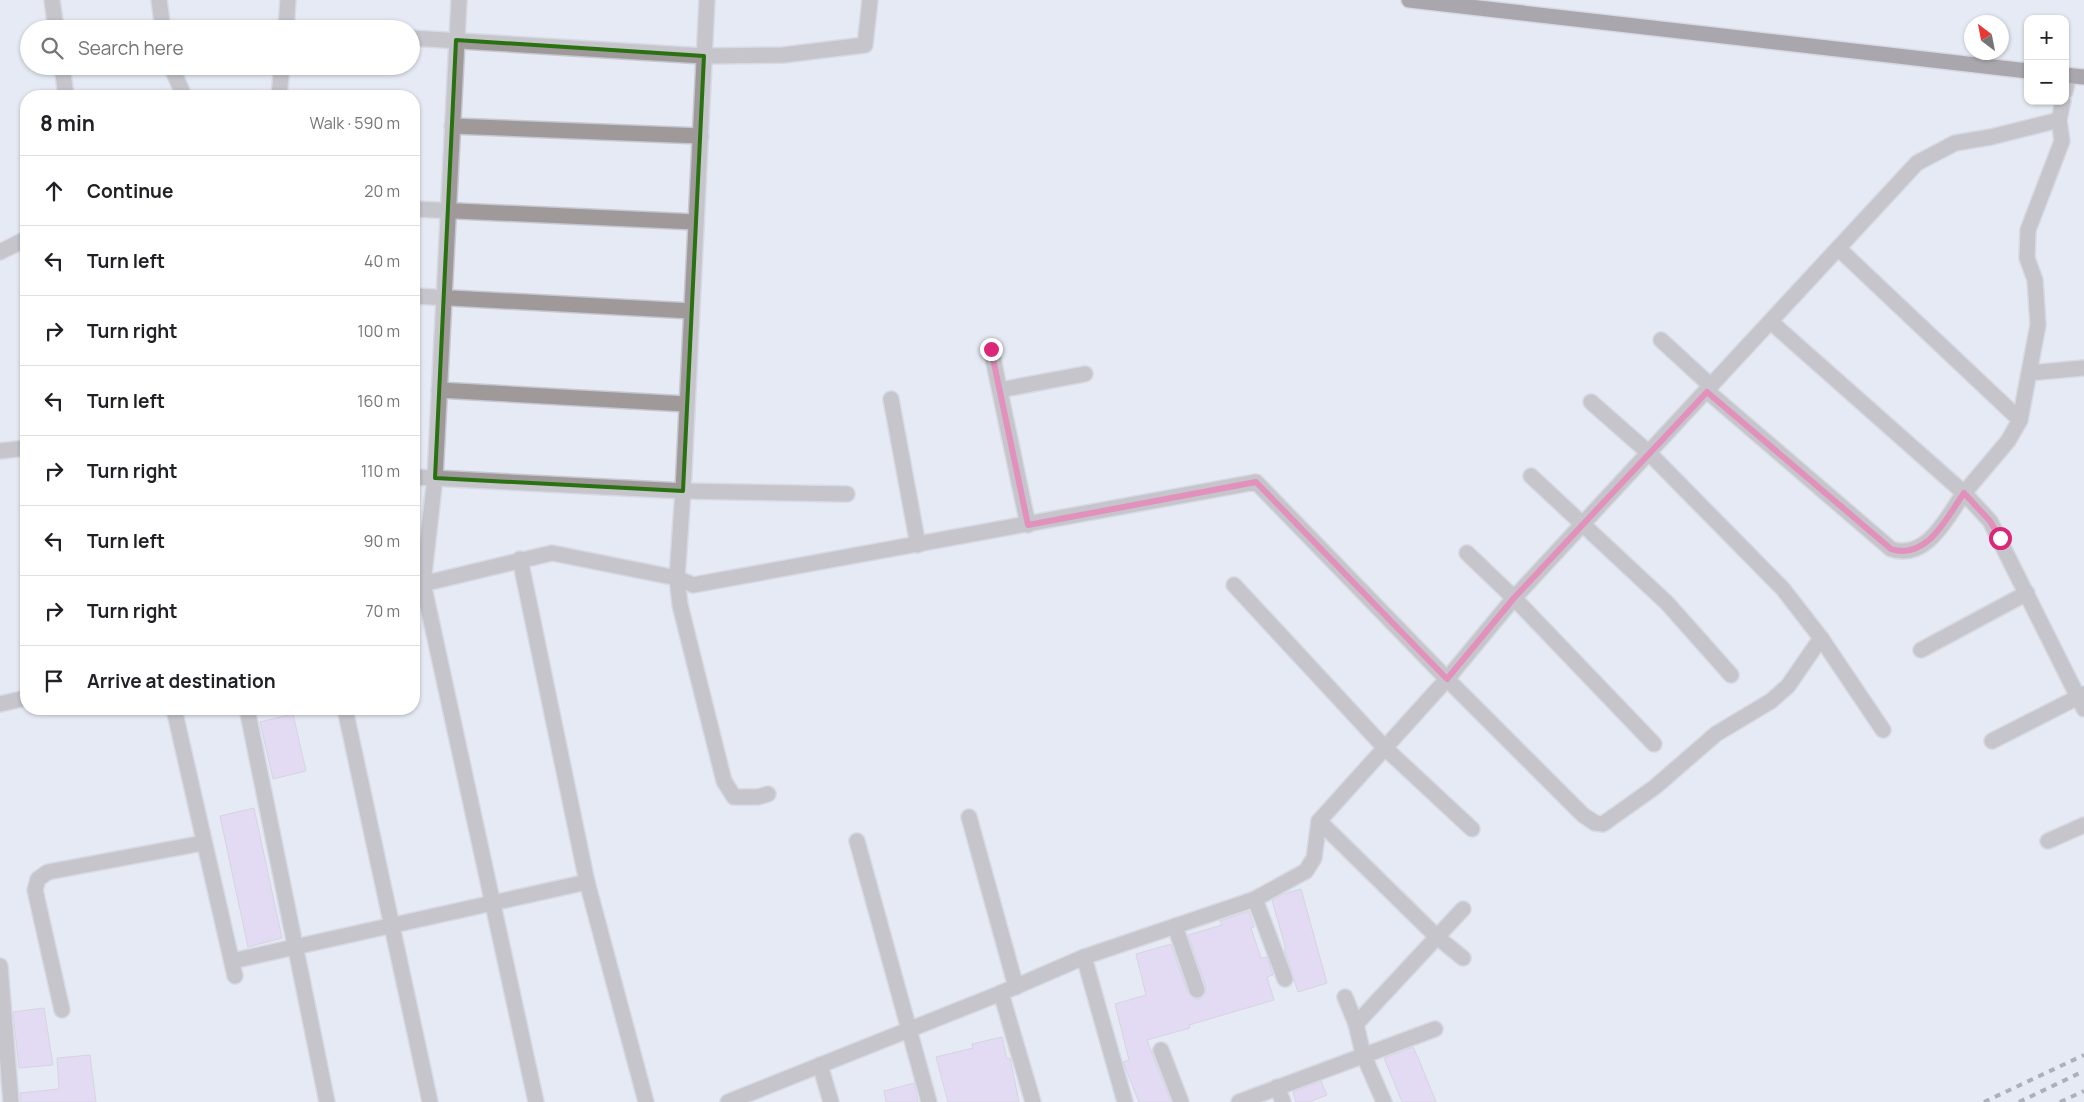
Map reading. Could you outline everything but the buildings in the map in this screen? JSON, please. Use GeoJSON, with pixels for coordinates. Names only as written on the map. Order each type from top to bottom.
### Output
{"type":"FeatureCollection","features":[{"type":"Feature","properties":{"kind":"main road"},"geometry":{"type":"LineString","coordinates":[[1409,0],[2024,71]]}},
{"type":"Feature","properties":{"kind":"street"},"geometry":{"type":"LineString","coordinates":[[52,0],[55,20]]}},
{"type":"Feature","properties":{"kind":"street"},"geometry":{"type":"LineString","coordinates":[[159,0],[162,20]]}},
{"type":"Feature","properties":{"kind":"street"},"geometry":{"type":"LineString","coordinates":[[287,20],[288,0]]}},
{"type":"Feature","properties":{"kind":"street"},"geometry":{"type":"LineString","coordinates":[[420,571],[434,478],[459,0]]}},
{"type":"Feature","properties":{"kind":"street"},"geometry":{"type":"LineString","coordinates":[[707,0],[677,578],[680,605],[724,781],[734,797],[758,797],[768,794]]}},
{"type":"Feature","properties":{"kind":"street"},"geometry":{"type":"LineString","coordinates":[[420,38],[704,56],[783,55],[865,45],[870,0]]}},
{"type":"Feature","properties":{"kind":"street"},"geometry":{"type":"LineString","coordinates":[[63,75],[65,90]]}},
{"type":"Feature","properties":{"kind":"street"},"geometry":{"type":"LineString","coordinates":[[175,75],[181,90]]}},
{"type":"Feature","properties":{"kind":"street"},"geometry":{"type":"LineString","coordinates":[[280,90],[281,75]]}},
{"type":"Feature","properties":{"kind":"street"},"geometry":{"type":"LineString","coordinates":[[1661,340],[1709,389],[1891,549],[1901,552],[1913,550],[1925,544],[1934,537],[1964,493],[2008,441],[2020,420],[2038,325],[2035,280],[2028,258],[2028,230],[2062,141],[2058,120],[2062,105]]}},
{"type":"Feature","properties":{"kind":"street"},"geometry":{"type":"LineString","coordinates":[[729,1102],[1001,994],[1084,957],[1255,899],[1306,871],[1314,858],[1319,822],[1447,679],[1514,598],[1584,525],[1917,163],[1955,143],[1991,137],[2058,120]]}},
{"type":"Feature","properties":{"kind":"street"},"geometry":{"type":"LineString","coordinates":[[452,126],[701,136]]}},
{"type":"Feature","properties":{"kind":"street"},"geometry":{"type":"LineString","coordinates":[[420,209],[696,222]]}},
{"type":"Feature","properties":{"kind":"street"},"geometry":{"type":"LineString","coordinates":[[0,252],[20,242]]}},
{"type":"Feature","properties":{"kind":"street"},"geometry":{"type":"LineString","coordinates":[[1839,248],[2020,420]]}},
{"type":"Feature","properties":{"kind":"street"},"geometry":{"type":"LineString","coordinates":[[420,296],[691,311]]}},
{"type":"Feature","properties":{"kind":"street"},"geometry":{"type":"LineString","coordinates":[[1771,322],[1964,493],[1990,521],[2082,700],[1992,740]]}},
{"type":"Feature","properties":{"kind":"street"},"geometry":{"type":"LineString","coordinates":[[991,349],[1028,525]]}},
{"type":"Feature","properties":{"kind":"street"},"geometry":{"type":"LineString","coordinates":[[2029,373],[2084,368]]}},
{"type":"Feature","properties":{"kind":"street"},"geometry":{"type":"LineString","coordinates":[[1000,390],[1085,374]]}},
{"type":"Feature","properties":{"kind":"street"},"geometry":{"type":"LineString","coordinates":[[439,390],[686,404]]}},
{"type":"Feature","properties":{"kind":"street"},"geometry":{"type":"LineString","coordinates":[[891,399],[918,545]]}},
{"type":"Feature","properties":{"kind":"street"},"geometry":{"type":"LineString","coordinates":[[1591,402],[1649,453],[1783,589],[1821,638],[1883,730]]}},
{"type":"Feature","properties":{"kind":"street"},"geometry":{"type":"LineString","coordinates":[[0,451],[20,449]]}},
{"type":"Feature","properties":{"kind":"street"},"geometry":{"type":"LineString","coordinates":[[1531,476],[1667,603],[1731,675]]}},
{"type":"Feature","properties":{"kind":"street"},"geometry":{"type":"LineString","coordinates":[[420,477],[683,491],[847,494]]}},
{"type":"Feature","properties":{"kind":"street"},"geometry":{"type":"LineString","coordinates":[[420,584],[552,553],[677,578],[693,585],[1256,482],[1447,679],[1583,815],[1595,823],[1604,824],[1655,787],[1716,734],[1770,702],[1788,686],[1821,638]]}},
{"type":"Feature","properties":{"kind":"street"},"geometry":{"type":"LineString","coordinates":[[1467,553],[1514,598],[1654,744]]}},
{"type":"Feature","properties":{"kind":"street"},"geometry":{"type":"LineString","coordinates":[[520,560],[587,882],[646,1102]]}},
{"type":"Feature","properties":{"kind":"street"},"geometry":{"type":"LineString","coordinates":[[1234,585],[1385,748],[1472,829]]}},
{"type":"Feature","properties":{"kind":"street"},"geometry":{"type":"LineString","coordinates":[[420,593],[493,903],[536,1102]]}},
{"type":"Feature","properties":{"kind":"street"},"geometry":{"type":"LineString","coordinates":[[1921,650],[2027,593]]}},
{"type":"Feature","properties":{"kind":"street"},"geometry":{"type":"LineString","coordinates":[[0,704],[20,699]]}},
{"type":"Feature","properties":{"kind":"street"},"geometry":{"type":"LineString","coordinates":[[175,715],[233,968],[248,958],[587,882]]}},
{"type":"Feature","properties":{"kind":"street"},"geometry":{"type":"LineString","coordinates":[[248,715],[327,1102]]}},
{"type":"Feature","properties":{"kind":"street"},"geometry":{"type":"LineString","coordinates":[[347,715],[430,1102]]}},
{"type":"Feature","properties":{"kind":"street"},"geometry":{"type":"LineString","coordinates":[[969,817],[1016,987]]}},
{"type":"Feature","properties":{"kind":"street"},"geometry":{"type":"LineString","coordinates":[[1319,822],[1437,937],[1463,958]]}},
{"type":"Feature","properties":{"kind":"street"},"geometry":{"type":"LineString","coordinates":[[2048,841],[2084,825]]}},
{"type":"Feature","properties":{"kind":"street"},"geometry":{"type":"LineString","coordinates":[[856,841],[929,1102]]}},
{"type":"Feature","properties":{"kind":"street"},"geometry":{"type":"LineString","coordinates":[[62,1010],[35,890],[38,879],[48,872],[204,843]]}},
{"type":"Feature","properties":{"kind":"street"},"geometry":{"type":"LineString","coordinates":[[1255,899],[1285,979]]}},
{"type":"Feature","properties":{"kind":"street"},"geometry":{"type":"LineString","coordinates":[[1356,1024],[1463,909]]}},
{"type":"Feature","properties":{"kind":"street"},"geometry":{"type":"LineString","coordinates":[[1175,926],[1197,990]]}},
{"type":"Feature","properties":{"kind":"street"},"geometry":{"type":"LineString","coordinates":[[1084,957],[1125,1102]]}},
{"type":"Feature","properties":{"kind":"street"},"geometry":{"type":"LineString","coordinates":[[0,966],[7,1092]]}},
{"type":"Feature","properties":{"kind":"street"},"geometry":{"type":"LineString","coordinates":[[1001,994],[1033,1102]]}},
{"type":"Feature","properties":{"kind":"street"},"geometry":{"type":"LineString","coordinates":[[1345,997],[1356,1024],[1363,1054],[1384,1102]]}},
{"type":"Feature","properties":{"kind":"street"},"geometry":{"type":"LineString","coordinates":[[1239,1102],[1435,1028]]}},
{"type":"Feature","properties":{"kind":"street"},"geometry":{"type":"LineString","coordinates":[[1161,1050],[1182,1102]]}},
{"type":"Feature","properties":{"kind":"street"},"geometry":{"type":"LineString","coordinates":[[820,1065],[831,1102]]}},
{"type":"Feature","properties":{"kind":"street"},"geometry":{"type":"LineString","coordinates":[[1277,1087],[1283,1102]]}},
{"type":"Feature","properties":{"kind":"highlighted area"},"geometry":{"type":"Polygon","coordinates":[[[456,40],[704,56],[683,491],[435,478],[456,40]]]}},
{"type":"Feature","properties":{"kind":"railway"},"geometry":{"type":"LineString","coordinates":[[1984,1102],[2084,1055]]}},
{"type":"Feature","properties":{"kind":"railway"},"geometry":{"type":"LineString","coordinates":[[2019,1102],[2084,1071]]}},
{"type":"Feature","properties":{"kind":"railway"},"geometry":{"type":"LineString","coordinates":[[2060,1102],[2084,1091]]}},
{"type":"Feature","properties":{"kind":"route"},"geometry":{"type":"LineString","coordinates":[[991,349],[1028,525],[1256,482],[1447,679],[1514,598],[1707,392],[1891,549],[1901,552],[1913,550],[1925,544],[1934,537],[1964,493],[1990,521],[2000,538]]}}]}
